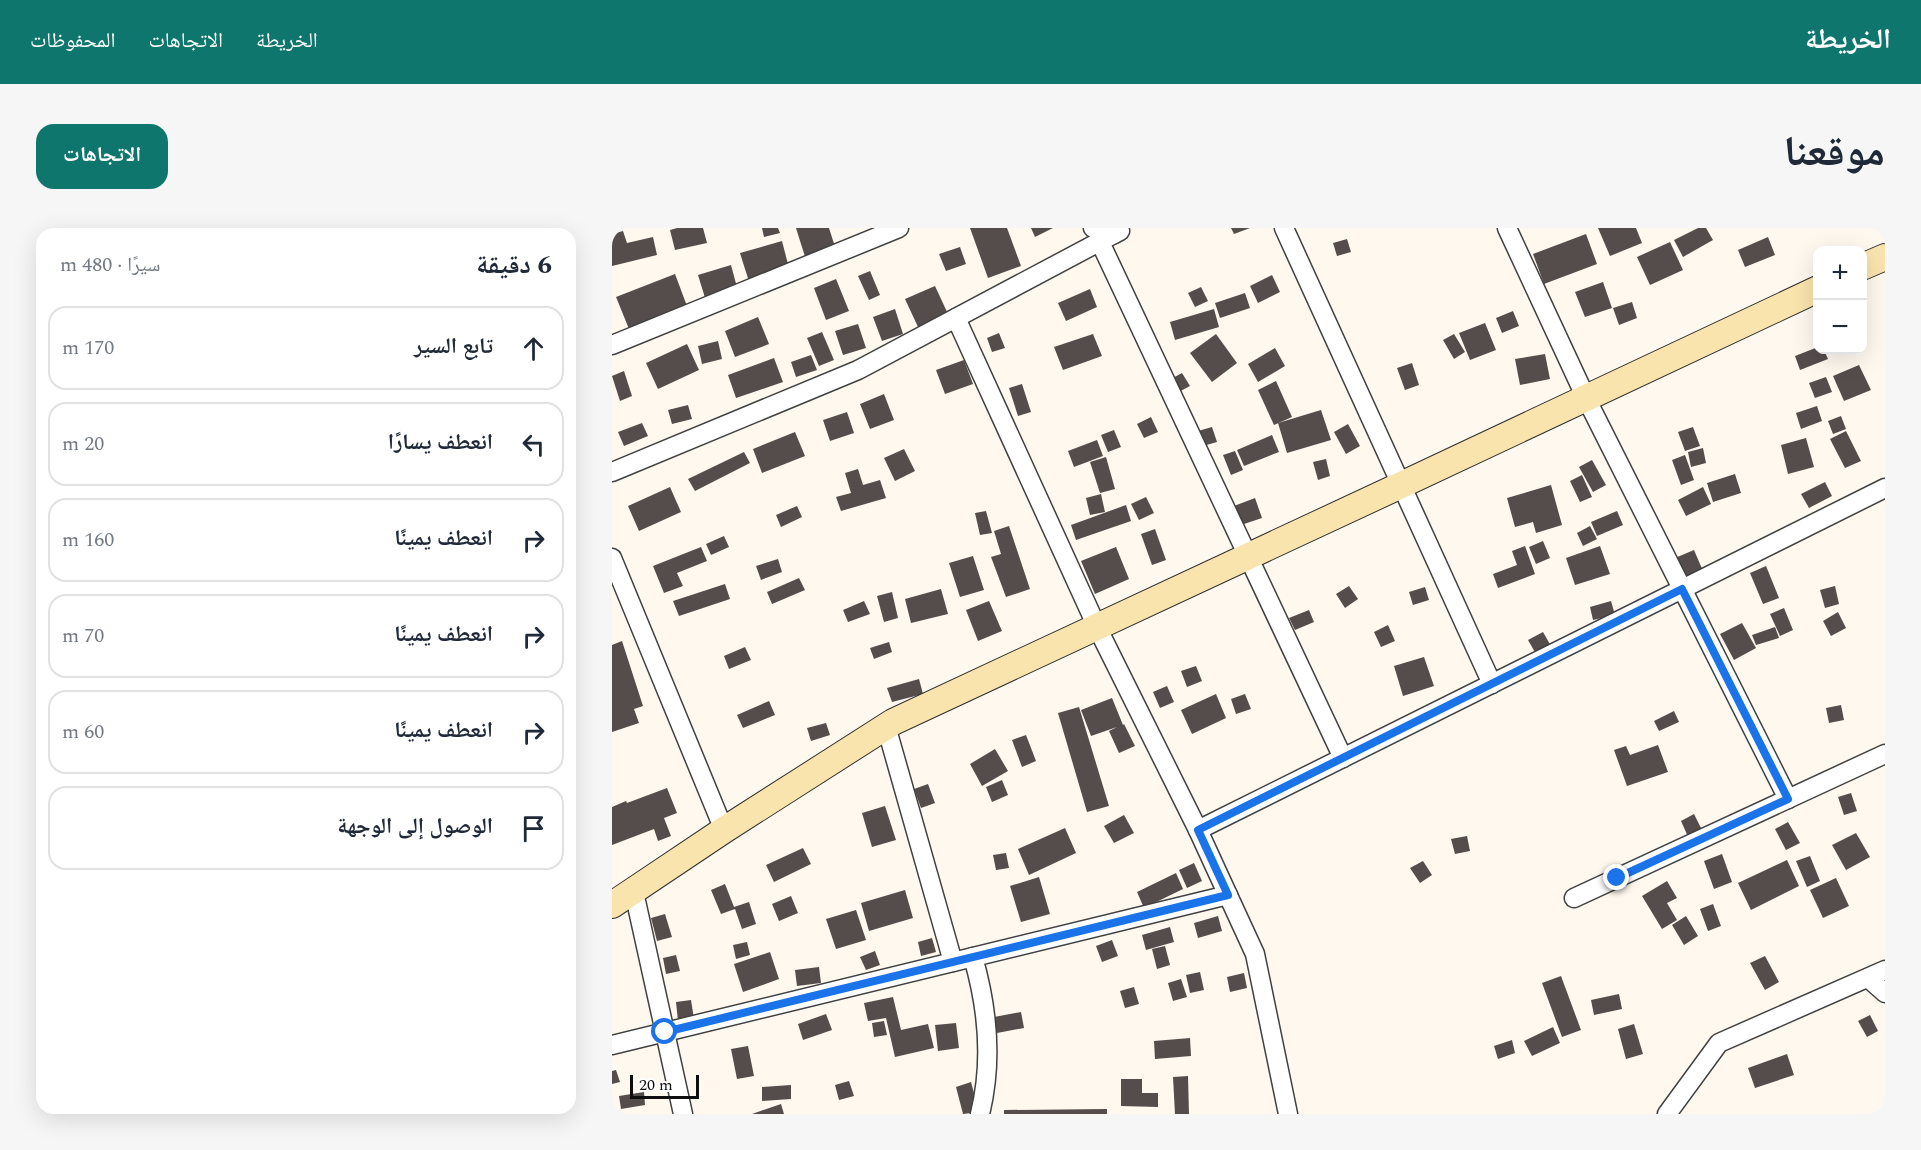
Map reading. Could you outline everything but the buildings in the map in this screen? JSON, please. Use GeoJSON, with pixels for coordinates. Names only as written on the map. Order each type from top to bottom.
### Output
{"type":"FeatureCollection","features":[{"type":"Feature","properties":{"kind":"street"},"geometry":{"type":"LineString","coordinates":[[612,345],[899,228]]}},
{"type":"Feature","properties":{"kind":"street"},"geometry":{"type":"LineString","coordinates":[[1284,228],[1492,684]]}},
{"type":"Feature","properties":{"kind":"street"},"geometry":{"type":"LineString","coordinates":[[1507,228],[1586,398],[1788,799]]}},
{"type":"Feature","properties":{"kind":"street"},"geometry":{"type":"LineString","coordinates":[[612,472],[858,370],[1110,232],[1248,556],[1343,758]]}},
{"type":"Feature","properties":{"kind":"street"},"geometry":{"type":"LineString","coordinates":[[1867,265],[1885,257]]}},
{"type":"Feature","properties":{"kind":"street"},"geometry":{"type":"LineString","coordinates":[[612,905],[886,726],[1813,291]]}},
{"type":"Feature","properties":{"kind":"street"},"geometry":{"type":"LineString","coordinates":[[956,318],[1097,627],[1198,830],[1255,954],[1288,1114]]}},
{"type":"Feature","properties":{"kind":"street"},"geometry":{"type":"LineString","coordinates":[[1198,830],[1885,488]]}},
{"type":"Feature","properties":{"kind":"street"},"geometry":{"type":"LineString","coordinates":[[612,558],[724,830]]}},
{"type":"Feature","properties":{"kind":"street"},"geometry":{"type":"LineString","coordinates":[[886,726],[952,962]]}},
{"type":"Feature","properties":{"kind":"street"},"geometry":{"type":"LineString","coordinates":[[1574,898],[1885,754]]}},
{"type":"Feature","properties":{"kind":"street"},"geometry":{"type":"LineString","coordinates":[[634,892],[683,1114]]}},
{"type":"Feature","properties":{"kind":"street"},"geometry":{"type":"LineString","coordinates":[[612,1045],[1228,895]]}},
{"type":"Feature","properties":{"kind":"street"},"geometry":{"type":"LineString","coordinates":[[973,957],[986,1015],[988,1045],[987,1072],[980,1114]]}},
{"type":"Feature","properties":{"kind":"street"},"geometry":{"type":"LineString","coordinates":[[1667,1114],[1719,1043],[1885,970]]}},
{"type":"Feature","properties":{"kind":"street"},"geometry":{"type":"LineString","coordinates":[[1868,978],[1885,993]]}},
{"type":"Feature","properties":{"kind":"route"},"geometry":{"type":"LineString","coordinates":[[665,1032],[1228,895],[1198,830],[1682,589],[1788,799],[1617,878]]}}]}
